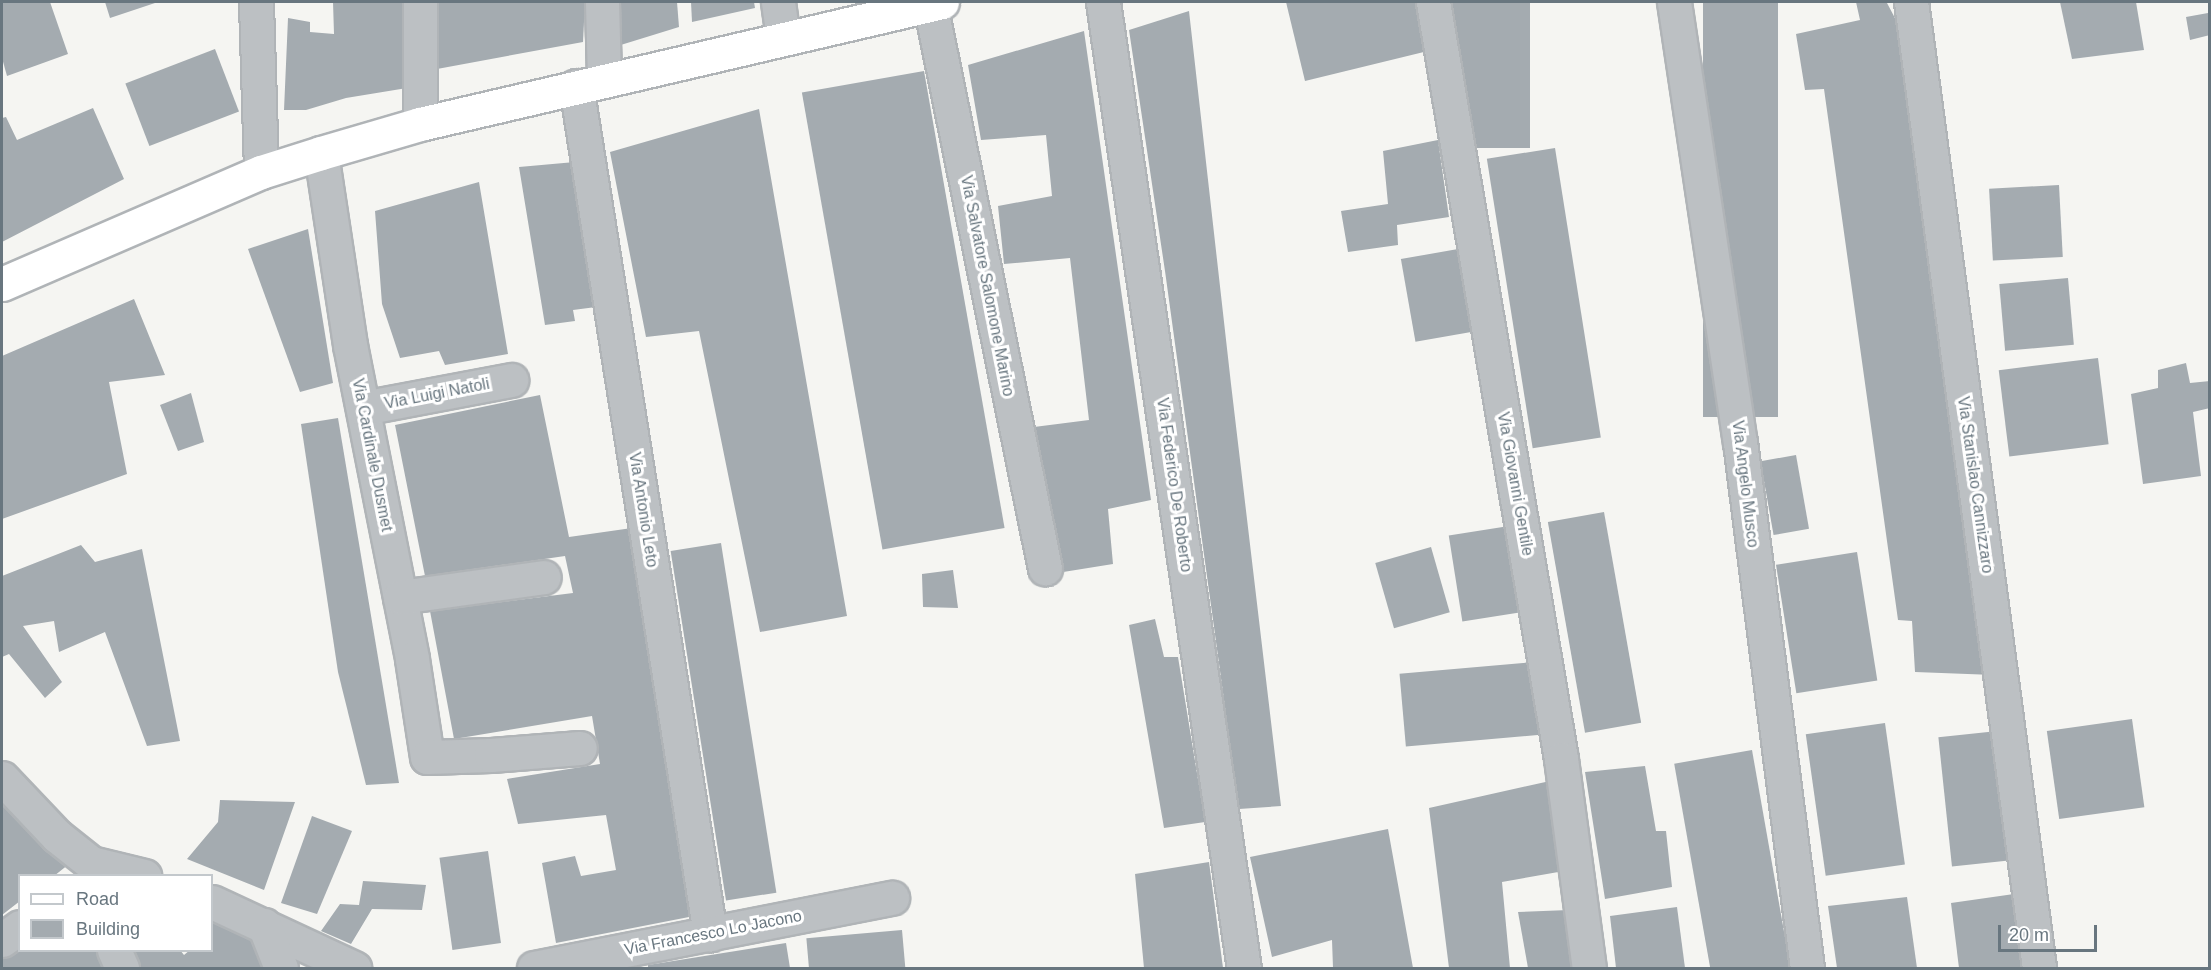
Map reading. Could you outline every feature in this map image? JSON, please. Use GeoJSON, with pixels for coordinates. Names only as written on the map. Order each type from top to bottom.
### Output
{"type":"FeatureCollection","features":[{"type":"Feature","properties":{"kind":"main road"},"geometry":{"type":"LineString","coordinates":[[2,284],[261,172],[321,153],[420,124],[936,3]]}},
{"type":"Feature","properties":{"kind":"street"},"geometry":{"type":"LineString","coordinates":[[256,2],[261,172]]}},
{"type":"Feature","properties":{"kind":"street"},"geometry":{"type":"LineString","coordinates":[[420,2],[420,124]]}},
{"type":"Feature","properties":{"kind":"street","name":"Via Antonio Leto"},"geometry":{"type":"LineString","coordinates":[[602,2],[590,83],[710,934]]}},
{"type":"Feature","properties":{"kind":"street"},"geometry":{"type":"LineString","coordinates":[[778,2],[783,39]]}},
{"type":"Feature","properties":{"kind":"street","name":"Via Federico De Roberto"},"geometry":{"type":"LineString","coordinates":[[1103,2],[1244,969]]}},
{"type":"Feature","properties":{"kind":"street","name":"Via Giovanni Gentile"},"geometry":{"type":"LineString","coordinates":[[1433,2],[1561,759],[1589,969]]}},
{"type":"Feature","properties":{"kind":"street","name":"Via Angelo Musco"},"geometry":{"type":"LineString","coordinates":[[1674,2],[1740,442],[1807,969]]}},
{"type":"Feature","properties":{"kind":"street","name":"Via Stanislao Cannizzaro"},"geometry":{"type":"LineString","coordinates":[[1911,2],[2039,969]]}},
{"type":"Feature","properties":{"kind":"street","name":"Via Salvatore Salomone Marino"},"geometry":{"type":"LineString","coordinates":[[936,3],[1045,568]]}},
{"type":"Feature","properties":{"kind":"street","name":"Via Cardinale Dusmet"},"geometry":{"type":"LineString","coordinates":[[321,153],[363,408],[427,757],[580,748]]}},
{"type":"Feature","properties":{"kind":"street","name":"Via Luigi Natoli"},"geometry":{"type":"LineString","coordinates":[[363,408],[511,380]]}},
{"type":"Feature","properties":{"kind":"street"},"geometry":{"type":"LineString","coordinates":[[399,597],[544,577]]}},
{"type":"Feature","properties":{"kind":"street"},"geometry":{"type":"LineString","coordinates":[[2,778],[88,869],[128,874]]}},
{"type":"Feature","properties":{"kind":"street","name":"Via Francesco Lo Jacono"},"geometry":{"type":"LineString","coordinates":[[534,969],[892,898]]}},
{"type":"Feature","properties":{"kind":"street"},"geometry":{"type":"LineString","coordinates":[[213,902],[354,969]]}},
{"type":"Feature","properties":{"kind":"street"},"geometry":{"type":"LineString","coordinates":[[264,925],[281,969]]}},
{"type":"Feature","properties":{"kind":"street"},"geometry":{"type":"LineString","coordinates":[[2,940],[18,928]]}},
{"type":"Feature","properties":{"kind":"street"},"geometry":{"type":"LineString","coordinates":[[114,952],[122,969]]}},
{"type":"Feature","properties":{"kind":"building"},"geometry":{"type":"Polygon","coordinates":[[[2,2],[50,2],[68,54],[7,76],[2,58],[2,2]]]}},
{"type":"Feature","properties":{"kind":"building"},"geometry":{"type":"Polygon","coordinates":[[[105,2],[158,2],[110,18],[105,2]]]}},
{"type":"Feature","properties":{"kind":"building"},"geometry":{"type":"Polygon","coordinates":[[[333,2],[408,2],[407,88],[346,98],[306,110],[284,110],[288,18],[310,22],[310,32],[334,34],[333,2]]]}},
{"type":"Feature","properties":{"kind":"building"},"geometry":{"type":"Polygon","coordinates":[[[439,2],[585,2],[583,42],[437,69],[439,2]]]}},
{"type":"Feature","properties":{"kind":"building"},"geometry":{"type":"Polygon","coordinates":[[[610,2],[677,2],[679,27],[611,48],[610,2]]]}},
{"type":"Feature","properties":{"kind":"building"},"geometry":{"type":"Polygon","coordinates":[[[691,2],[754,2],[755,8],[692,22],[691,2]]]}},
{"type":"Feature","properties":{"kind":"building"},"geometry":{"type":"Polygon","coordinates":[[[1286,2],[1421,2],[1432,50],[1305,81],[1286,2]]]}},
{"type":"Feature","properties":{"kind":"building"},"geometry":{"type":"Polygon","coordinates":[[[1453,2],[1530,2],[1530,148],[1453,148],[1453,2]]]}},
{"type":"Feature","properties":{"kind":"building"},"geometry":{"type":"Polygon","coordinates":[[[1703,2],[1778,2],[1778,417],[1703,417],[1703,2]]]}},
{"type":"Feature","properties":{"kind":"building"},"geometry":{"type":"Polygon","coordinates":[[[1856,2],[1887,3],[1896,20],[1908,114],[1994,675],[1915,672],[1912,621],[1898,620],[1824,89],[1805,90],[1796,34],[1860,20],[1856,2]]]}},
{"type":"Feature","properties":{"kind":"building"},"geometry":{"type":"Polygon","coordinates":[[[2060,2],[2136,2],[2144,50],[2072,59],[2060,2]]]}},
{"type":"Feature","properties":{"kind":"building"},"geometry":{"type":"Polygon","coordinates":[[[1189,11],[1281,806],[1239,809],[1165,271],[1129,30],[1189,11]]]}},
{"type":"Feature","properties":{"kind":"building"},"geometry":{"type":"Polygon","coordinates":[[[2208,13],[2210,35],[2190,40],[2186,17],[2208,13]]]}},
{"type":"Feature","properties":{"kind":"building"},"geometry":{"type":"Polygon","coordinates":[[[1084,31],[1151,500],[1108,509],[1113,564],[1057,573],[1034,427],[1089,420],[1070,258],[1004,264],[998,206],[1052,196],[1046,135],[981,140],[968,65],[1084,31]]]}},
{"type":"Feature","properties":{"kind":"building"},"geometry":{"type":"Polygon","coordinates":[[[215,49],[239,112],[149,146],[125,83],[215,49]]]}},
{"type":"Feature","properties":{"kind":"building"},"geometry":{"type":"Polygon","coordinates":[[[924,71],[1005,528],[882,549],[802,93],[924,71]]]}},
{"type":"Feature","properties":{"kind":"building"},"geometry":{"type":"Polygon","coordinates":[[[93,108],[124,179],[2,242],[2,118],[6,117],[17,140],[93,108]]]}},
{"type":"Feature","properties":{"kind":"building"},"geometry":{"type":"Polygon","coordinates":[[[759,109],[847,616],[760,632],[699,331],[646,337],[610,152],[759,109]]]}},
{"type":"Feature","properties":{"kind":"building"},"geometry":{"type":"Polygon","coordinates":[[[1438,140],[1449,217],[1397,225],[1398,245],[1348,252],[1341,211],[1388,204],[1383,151],[1438,140]]]}},
{"type":"Feature","properties":{"kind":"building"},"geometry":{"type":"Polygon","coordinates":[[[1555,148],[1601,437],[1533,448],[1487,159],[1555,148]]]}},
{"type":"Feature","properties":{"kind":"building"},"geometry":{"type":"Polygon","coordinates":[[[575,162],[596,307],[573,310],[575,321],[545,325],[519,167],[575,162]]]}},
{"type":"Feature","properties":{"kind":"building"},"geometry":{"type":"Polygon","coordinates":[[[479,182],[508,354],[445,365],[439,351],[400,358],[382,304],[375,211],[479,182]]]}},
{"type":"Feature","properties":{"kind":"building"},"geometry":{"type":"Polygon","coordinates":[[[2059,185],[2063,257],[1993,261],[1989,189],[2059,185]]]}},
{"type":"Feature","properties":{"kind":"building"},"geometry":{"type":"Polygon","coordinates":[[[308,229],[333,383],[300,392],[248,249],[308,229]]]}},
{"type":"Feature","properties":{"kind":"building"},"geometry":{"type":"Polygon","coordinates":[[[1458,249],[1473,332],[1415,342],[1401,259],[1458,249]]]}},
{"type":"Feature","properties":{"kind":"building"},"geometry":{"type":"Polygon","coordinates":[[[2068,278],[2074,345],[2005,351],[1999,284],[2068,278]]]}},
{"type":"Feature","properties":{"kind":"building"},"geometry":{"type":"Polygon","coordinates":[[[134,299],[165,375],[109,382],[127,474],[2,519],[2,356],[134,299]]]}},
{"type":"Feature","properties":{"kind":"building"},"geometry":{"type":"Polygon","coordinates":[[[2098,358],[2109,444],[2009,457],[1999,370],[2098,358]]]}},
{"type":"Feature","properties":{"kind":"building"},"geometry":{"type":"Polygon","coordinates":[[[2186,363],[2190,383],[2210,381],[2210,408],[2193,412],[2201,476],[2143,484],[2131,394],[2158,388],[2158,370],[2186,363]]]}},
{"type":"Feature","properties":{"kind":"building"},"geometry":{"type":"Polygon","coordinates":[[[191,393],[204,442],[178,451],[160,405],[191,393]]]}},
{"type":"Feature","properties":{"kind":"building"},"geometry":{"type":"Polygon","coordinates":[[[540,395],[569,537],[632,528],[689,917],[556,943],[542,863],[575,856],[581,876],[616,870],[606,815],[518,824],[507,779],[600,764],[592,716],[454,739],[430,611],[573,593],[565,556],[425,576],[395,425],[540,395]]]}},
{"type":"Feature","properties":{"kind":"building"},"geometry":{"type":"Polygon","coordinates":[[[338,418],[399,783],[366,785],[338,672],[301,424],[338,418]]]}},
{"type":"Feature","properties":{"kind":"building"},"geometry":{"type":"Polygon","coordinates":[[[1796,455],[1809,529],[1774,535],[1761,461],[1796,455]]]}},
{"type":"Feature","properties":{"kind":"building"},"geometry":{"type":"Polygon","coordinates":[[[1604,512],[1641,723],[1585,733],[1548,522],[1604,512]]]}},
{"type":"Feature","properties":{"kind":"building"},"geometry":{"type":"Polygon","coordinates":[[[1509,526],[1523,612],[1462,621],[1449,536],[1509,526]]]}},
{"type":"Feature","properties":{"kind":"building"},"geometry":{"type":"Polygon","coordinates":[[[721,543],[776,893],[726,901],[671,551],[721,543]]]}},
{"type":"Feature","properties":{"kind":"building"},"geometry":{"type":"Polygon","coordinates":[[[81,545],[95,562],[142,549],[180,741],[147,746],[105,632],[59,652],[54,621],[23,626],[62,682],[45,698],[9,654],[2,657],[2,576],[81,545]]]}},
{"type":"Feature","properties":{"kind":"building"},"geometry":{"type":"Polygon","coordinates":[[[1431,547],[1450,612],[1394,628],[1375,563],[1431,547]]]}},
{"type":"Feature","properties":{"kind":"building"},"geometry":{"type":"Polygon","coordinates":[[[1857,552],[1877,680],[1796,693],[1776,565],[1857,552]]]}},
{"type":"Feature","properties":{"kind":"building"},"geometry":{"type":"Polygon","coordinates":[[[953,570],[958,608],[923,607],[922,574],[953,570]]]}},
{"type":"Feature","properties":{"kind":"building"},"geometry":{"type":"Polygon","coordinates":[[[1155,619],[1164,657],[1178,657],[1205,822],[1164,828],[1129,625],[1155,619]]]}},
{"type":"Feature","properties":{"kind":"building"},"geometry":{"type":"Polygon","coordinates":[[[1534,662],[1540,735],[1406,746],[1400,674],[1534,662]]]}},
{"type":"Feature","properties":{"kind":"building"},"geometry":{"type":"Polygon","coordinates":[[[2132,719],[2144,807],[2059,819],[2047,731],[2132,719]]]}},
{"type":"Feature","properties":{"kind":"building"},"geometry":{"type":"Polygon","coordinates":[[[1885,723],[1905,865],[1826,876],[1806,734],[1885,723]]]}},
{"type":"Feature","properties":{"kind":"building"},"geometry":{"type":"Polygon","coordinates":[[[2007,730],[2021,859],[1952,867],[1938,737],[2007,730]]]}},
{"type":"Feature","properties":{"kind":"building"},"geometry":{"type":"Polygon","coordinates":[[[1752,750],[1790,968],[1710,968],[1674,764],[1752,750]]]}},
{"type":"Feature","properties":{"kind":"building"},"geometry":{"type":"Polygon","coordinates":[[[1645,766],[1656,831],[1666,831],[1672,887],[1605,899],[1585,772],[1645,766]]]}},
{"type":"Feature","properties":{"kind":"building"},"geometry":{"type":"Polygon","coordinates":[[[1550,781],[1564,871],[1502,882],[1510,968],[1449,968],[1429,808],[1550,781]]]}},
{"type":"Feature","properties":{"kind":"building"},"geometry":{"type":"Polygon","coordinates":[[[2,794],[69,864],[56,874],[18,874],[18,903],[2,915],[2,794]]]}},
{"type":"Feature","properties":{"kind":"building"},"geometry":{"type":"Polygon","coordinates":[[[220,800],[295,802],[264,890],[187,859],[218,822],[220,800]]]}},
{"type":"Feature","properties":{"kind":"building"},"geometry":{"type":"Polygon","coordinates":[[[312,816],[352,831],[317,914],[281,903],[312,816]]]}},
{"type":"Feature","properties":{"kind":"building"},"geometry":{"type":"Polygon","coordinates":[[[1388,829],[1413,968],[1333,968],[1332,940],[1272,957],[1250,857],[1388,829]]]}},
{"type":"Feature","properties":{"kind":"building"},"geometry":{"type":"Polygon","coordinates":[[[488,851],[501,943],[452,950],[439,858],[488,851]]]}},
{"type":"Feature","properties":{"kind":"building"},"geometry":{"type":"Polygon","coordinates":[[[1209,862],[1223,968],[1144,968],[1135,874],[1209,862]]]}},
{"type":"Feature","properties":{"kind":"building"},"geometry":{"type":"Polygon","coordinates":[[[363,881],[426,885],[422,910],[372,909],[351,944],[321,931],[340,904],[359,905],[363,881]]]}},
{"type":"Feature","properties":{"kind":"building"},"geometry":{"type":"Polygon","coordinates":[[[2028,892],[2037,968],[1959,968],[1951,903],[2028,892]]]}},
{"type":"Feature","properties":{"kind":"building"},"geometry":{"type":"Polygon","coordinates":[[[1907,897],[1917,968],[1837,968],[1828,906],[1907,897]]]}},
{"type":"Feature","properties":{"kind":"building"},"geometry":{"type":"Polygon","coordinates":[[[1677,907],[1685,968],[1616,968],[1610,916],[1677,907]]]}},
{"type":"Feature","properties":{"kind":"building"},"geometry":{"type":"Polygon","coordinates":[[[1569,910],[1574,968],[1528,968],[1518,912],[1569,910]]]}},
{"type":"Feature","properties":{"kind":"building"},"geometry":{"type":"Polygon","coordinates":[[[213,913],[254,935],[269,968],[137,968],[131,952],[182,952],[184,955],[188,952],[213,952],[213,913]]]}},
{"type":"Feature","properties":{"kind":"building"},"geometry":{"type":"Polygon","coordinates":[[[902,930],[905,968],[809,968],[806,938],[902,930]]]}},
{"type":"Feature","properties":{"kind":"building"},"geometry":{"type":"Polygon","coordinates":[[[786,943],[790,968],[648,968],[648,965],[786,943]]]}},
{"type":"Feature","properties":{"kind":"building"},"geometry":{"type":"Polygon","coordinates":[[[18,948],[18,952],[98,952],[102,968],[2,968],[2,957],[18,948]]]}}]}
